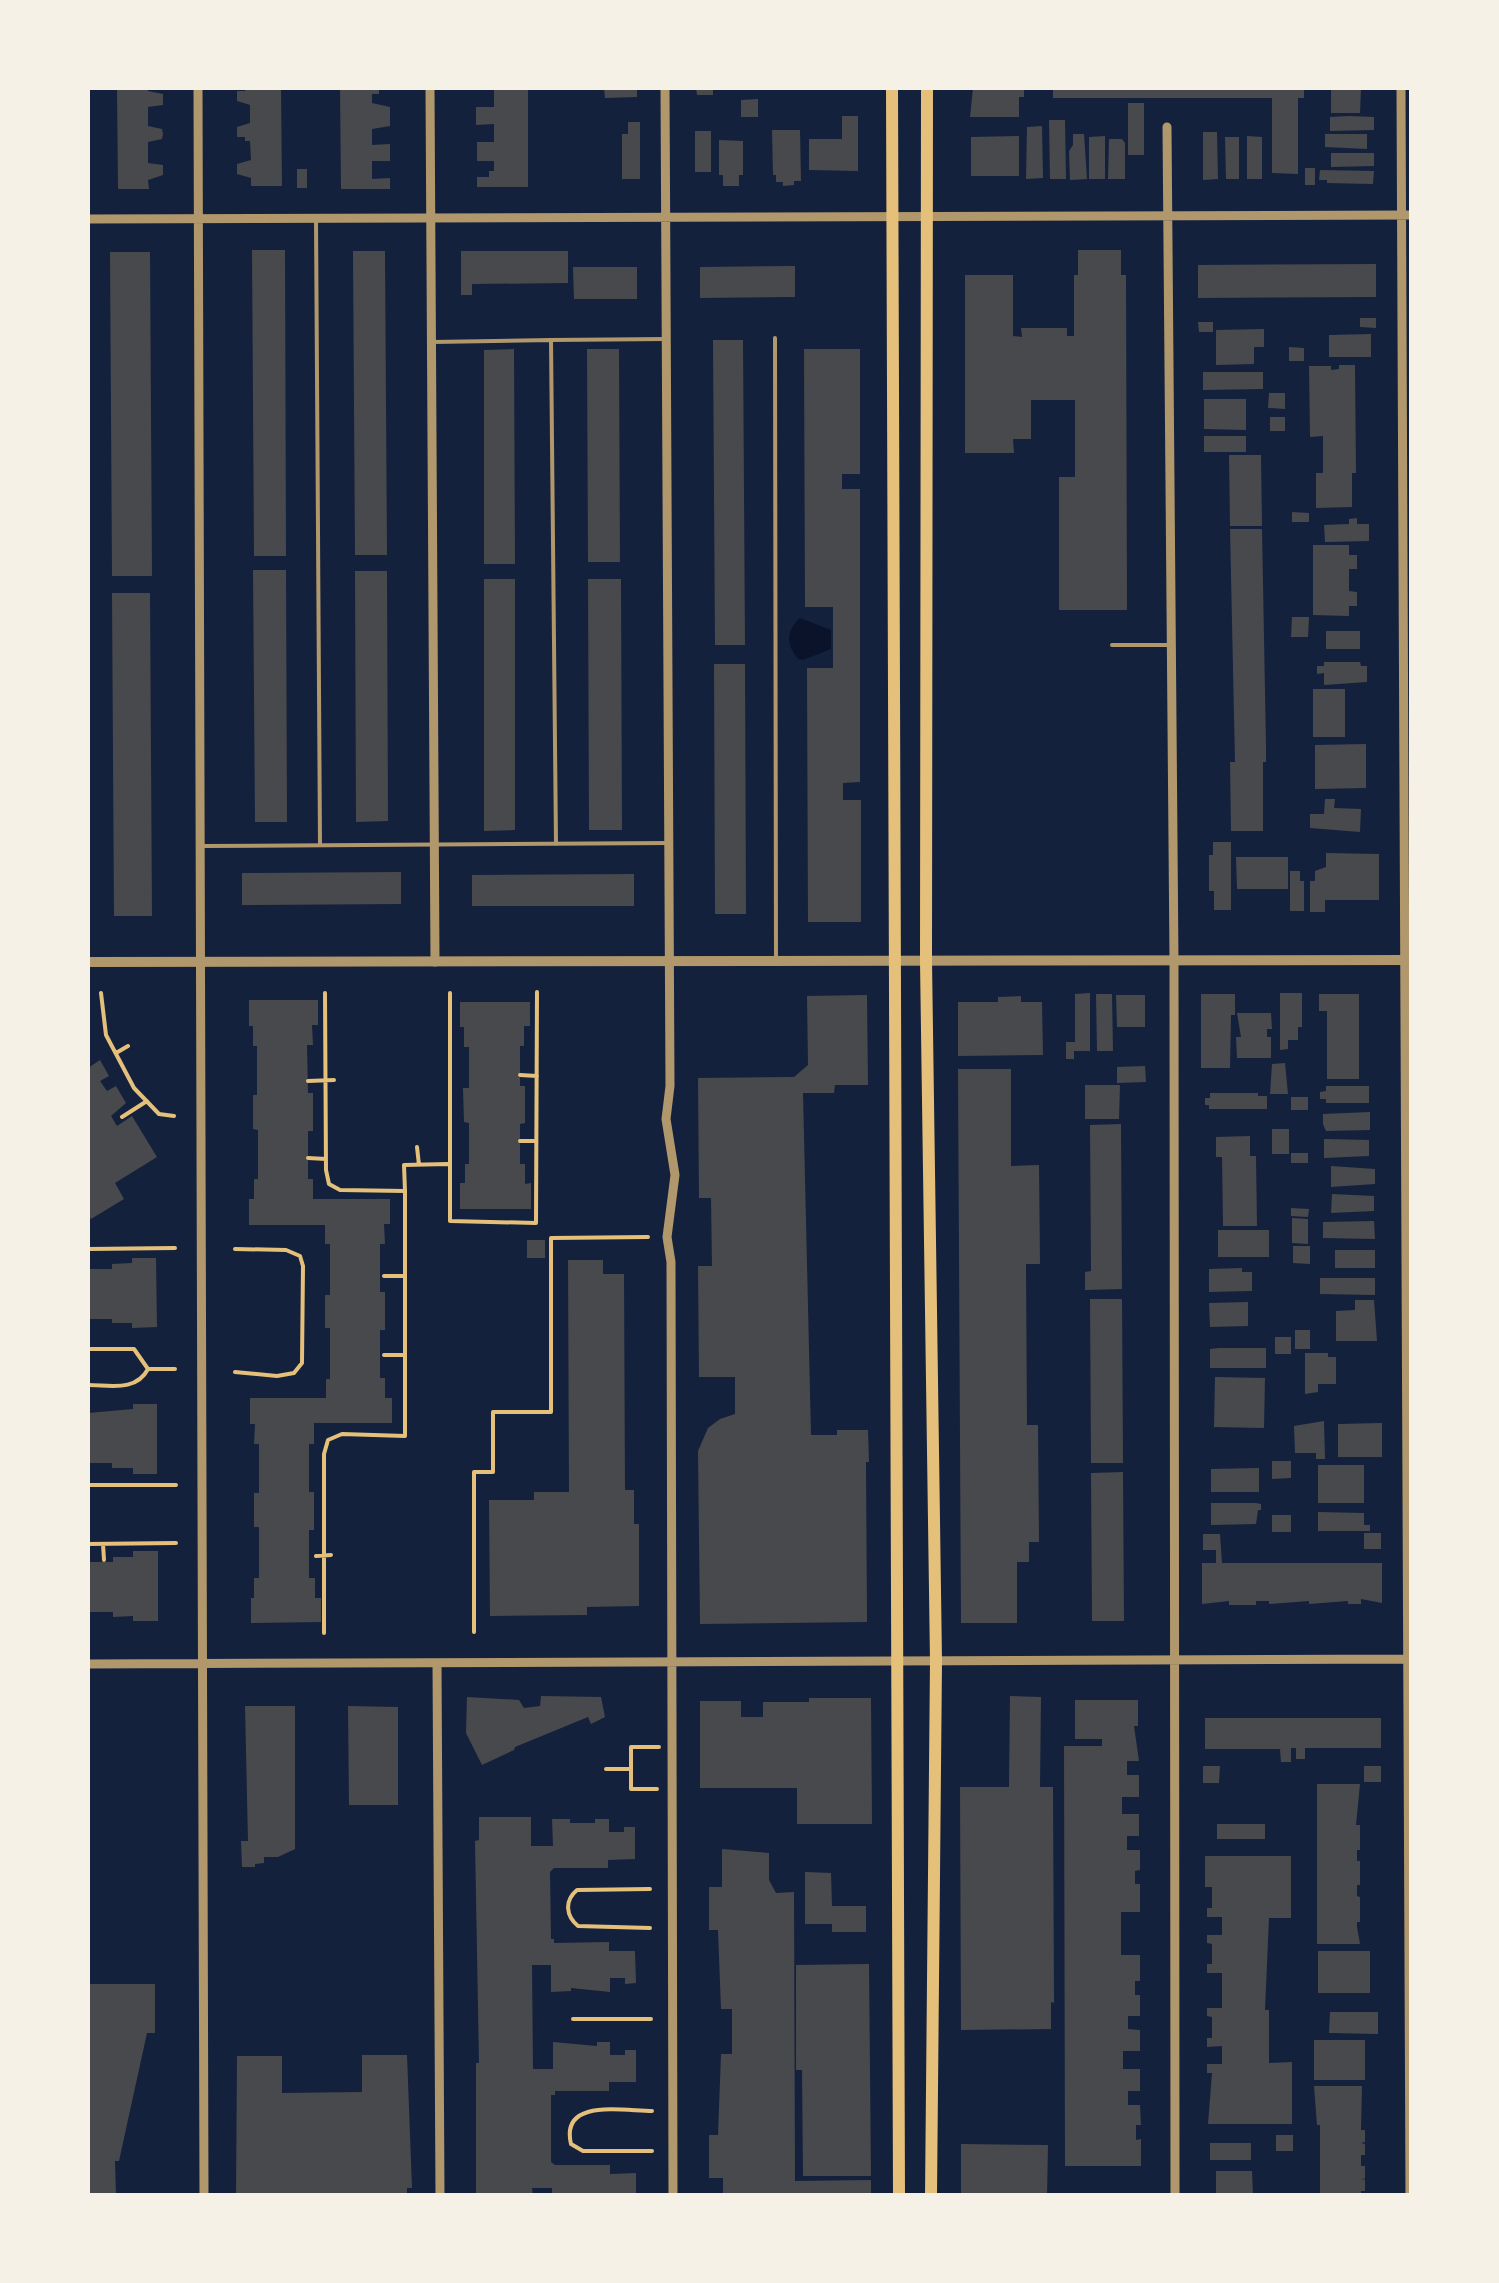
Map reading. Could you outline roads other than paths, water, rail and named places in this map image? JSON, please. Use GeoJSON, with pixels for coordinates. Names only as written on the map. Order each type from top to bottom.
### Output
{"type":"FeatureCollection","features":[{"type":"Feature","properties":{"kind":"main road"},"geometry":{"type":"LineString","coordinates":[[892,88],[899,2196]]}},
{"type":"Feature","properties":{"kind":"main road"},"geometry":{"type":"LineString","coordinates":[[928,88],[926,962],[936,1661],[932,2196]]}},
{"type":"Feature","properties":{"kind":"street"},"geometry":{"type":"LineString","coordinates":[[198,88],[204,2196]]}},
{"type":"Feature","properties":{"kind":"street"},"geometry":{"type":"LineString","coordinates":[[430,88],[435,962]]}},
{"type":"Feature","properties":{"kind":"street"},"geometry":{"type":"LineString","coordinates":[[665,88],[670,1086],[666,1119],[675,1175],[667,1236],[671,1262],[673,2196]]}},
{"type":"Feature","properties":{"kind":"street"},"geometry":{"type":"LineString","coordinates":[[1401,88],[1407,215],[1410,2196]]}},
{"type":"Feature","properties":{"kind":"street"},"geometry":{"type":"LineString","coordinates":[[1167,127],[1174,960],[1175,2196]]}},
{"type":"Feature","properties":{"kind":"street"},"geometry":{"type":"LineString","coordinates":[[88,219],[1407,215]]}},
{"type":"Feature","properties":{"kind":"street"},"geometry":{"type":"LineString","coordinates":[[88,962],[1408,960]]}},
{"type":"Feature","properties":{"kind":"street"},"geometry":{"type":"LineString","coordinates":[[88,1664],[1410,1659]]}},
{"type":"Feature","properties":{"kind":"street"},"geometry":{"type":"LineString","coordinates":[[437,1663],[440,2196]]}},
{"type":"Feature","properties":{"kind":"lane"},"geometry":{"type":"LineString","coordinates":[[316,218],[320,845]]}},
{"type":"Feature","properties":{"kind":"lane"},"geometry":{"type":"LineString","coordinates":[[775,338],[776,962]]}},
{"type":"Feature","properties":{"kind":"lane"},"geometry":{"type":"LineString","coordinates":[[432,342],[666,339]]}},
{"type":"Feature","properties":{"kind":"lane"},"geometry":{"type":"LineString","coordinates":[[551,340],[556,844]]}},
{"type":"Feature","properties":{"kind":"lane"},"geometry":{"type":"LineString","coordinates":[[1112,645],[1172,645]]}},
{"type":"Feature","properties":{"kind":"lane"},"geometry":{"type":"LineString","coordinates":[[201,846],[669,844]]}},
{"type":"Feature","properties":{"kind":"water"},"geometry":{"type":"Polygon","coordinates":[[[800,618],[831,630],[831,649],[798,659],[789,638],[800,618]]]}}]}
